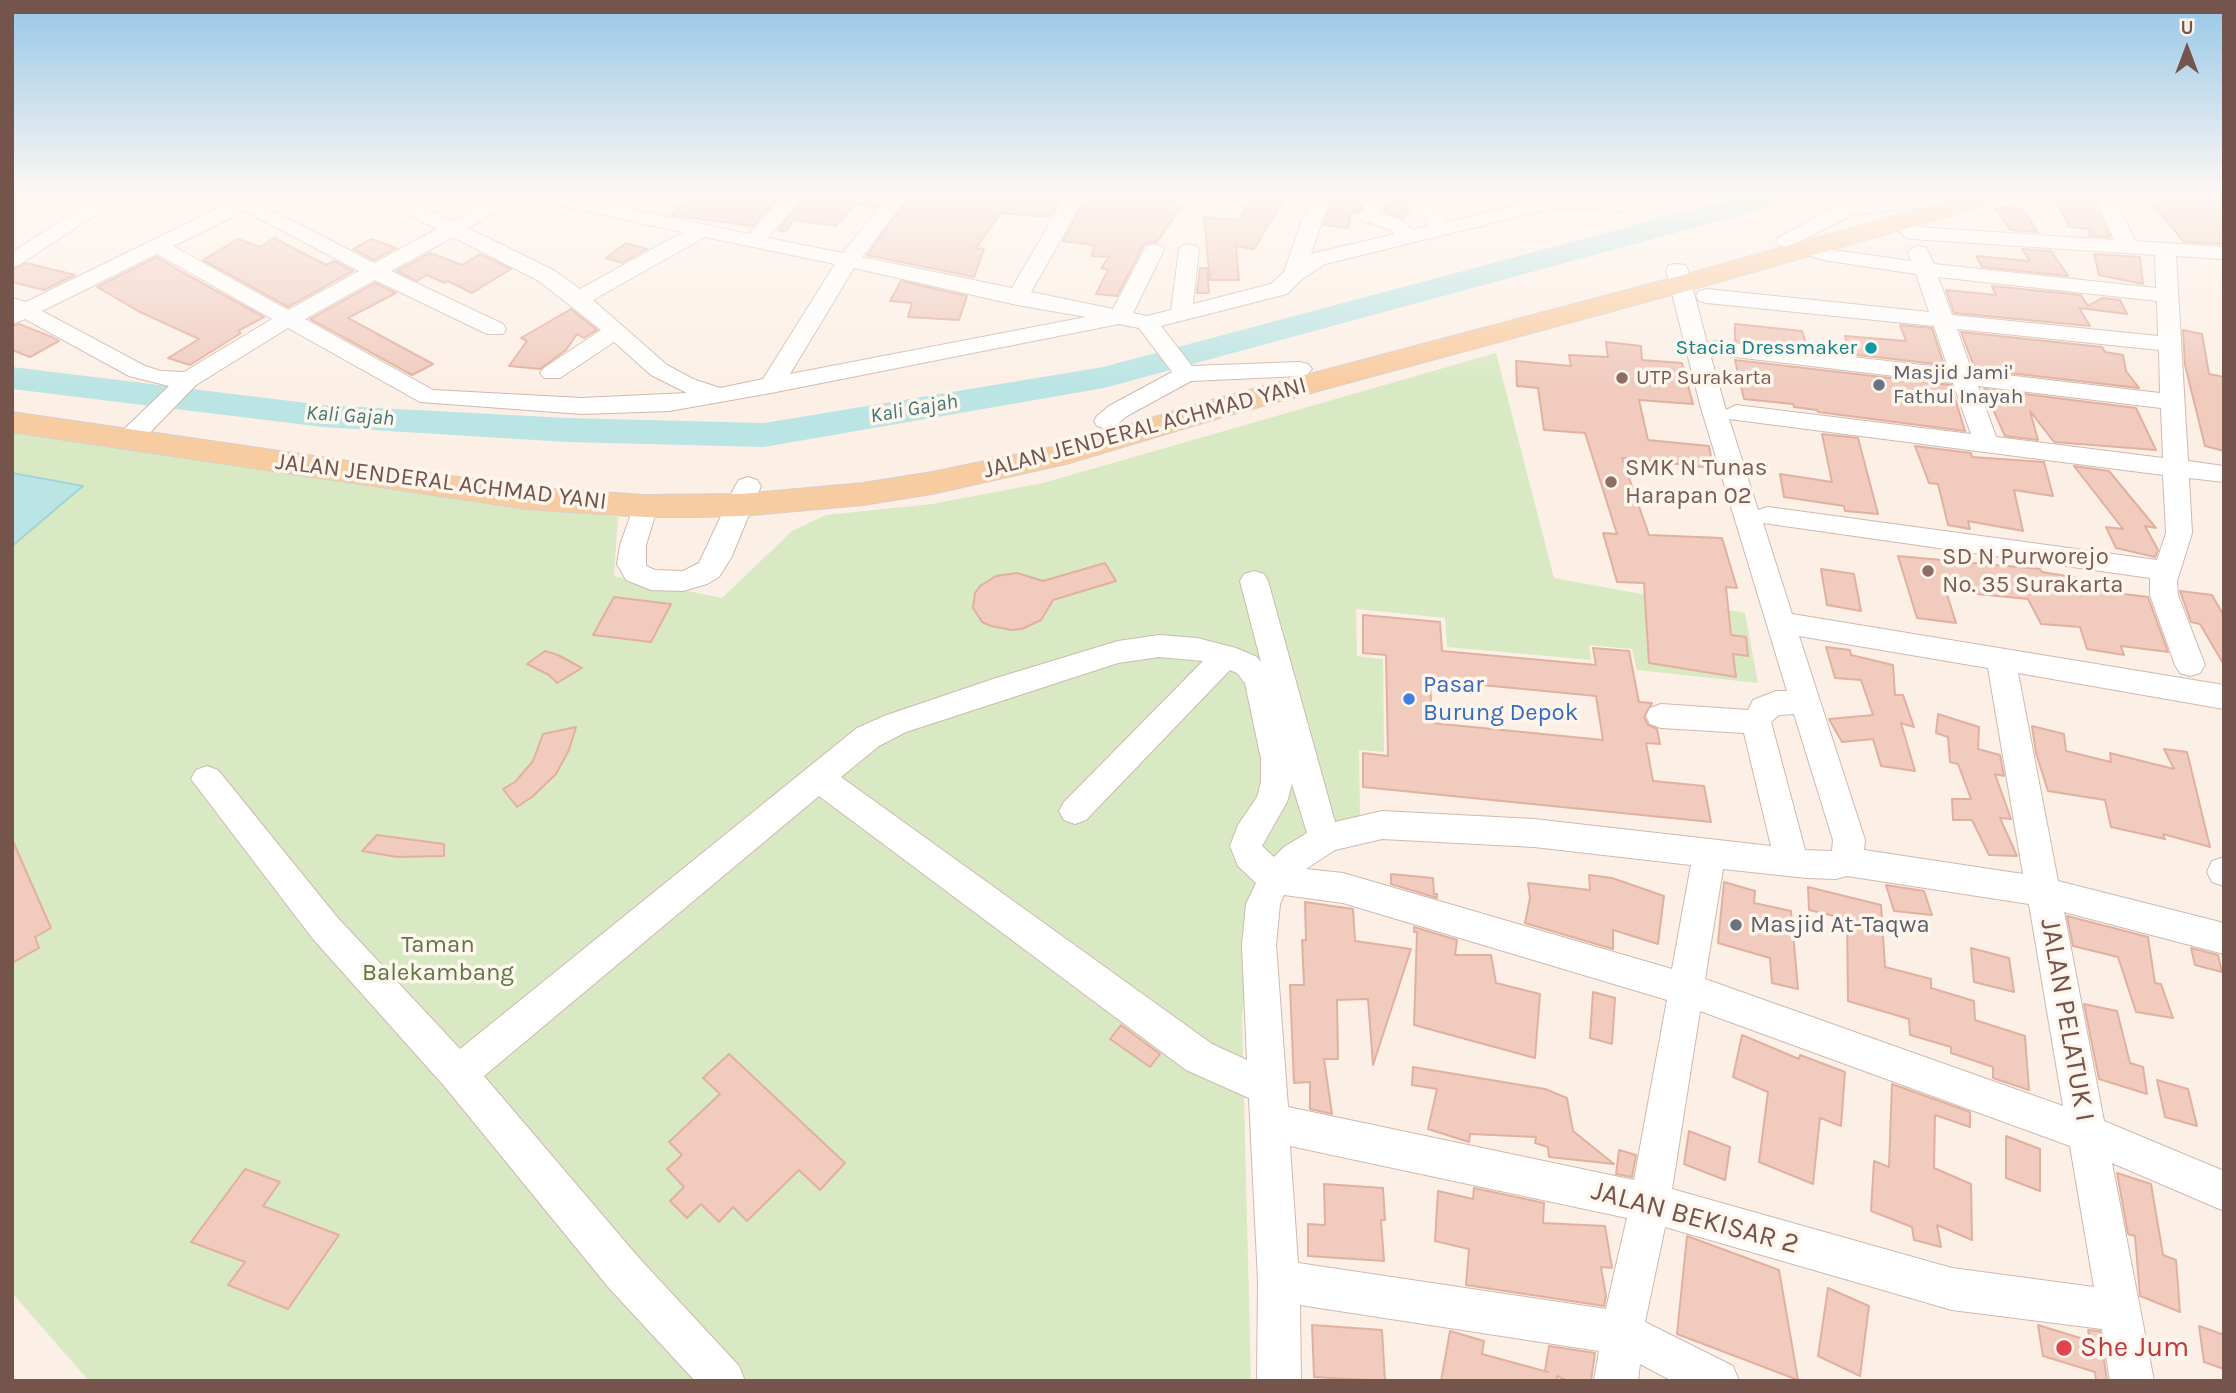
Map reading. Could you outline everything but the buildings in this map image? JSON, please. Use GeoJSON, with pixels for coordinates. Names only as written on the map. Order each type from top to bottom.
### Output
{"type":"FeatureCollection","features":[{"type":"Feature","properties":{"kind":"main road","name":"JALAN JENDERAL ACHMAD YANI"},"geometry":{"type":"LineString","coordinates":[[12,422],[144,425],[527,498],[645,506],[744,496],[914,466],[1688,283],[1763,257]]}},
{"type":"Feature","properties":{"kind":"main road","name":"JALAN JENDERAL ACHMAD YANI"},"geometry":{"type":"LineString","coordinates":[[12,403],[363,457],[571,481],[744,496],[863,494],[1066,454],[1215,409],[1317,370]]}},
{"type":"Feature","properties":{"kind":"street"},"geometry":{"type":"LineString","coordinates":[[17,310],[133,257]]}},
{"type":"Feature","properties":{"kind":"street"},"geometry":{"type":"LineString","coordinates":[[177,257],[428,397],[582,406],[668,403],[771,386],[1120,317]]}},
{"type":"Feature","properties":{"kind":"street"},"geometry":{"type":"LineString","coordinates":[[347,257],[495,329]]}},
{"type":"Feature","properties":{"kind":"street"},"geometry":{"type":"LineString","coordinates":[[144,425],[186,382],[288,319],[399,257]]}},
{"type":"Feature","properties":{"kind":"street"},"geometry":{"type":"LineString","coordinates":[[509,257],[547,276],[573,295],[649,362],[675,379],[721,395]]}},
{"type":"Feature","properties":{"kind":"street"},"geometry":{"type":"LineString","coordinates":[[573,295],[648,257]]}},
{"type":"Feature","properties":{"kind":"street"},"geometry":{"type":"LineString","coordinates":[[824,257],[1120,317],[1150,327],[1184,370]]}},
{"type":"Feature","properties":{"kind":"street"},"geometry":{"type":"LineString","coordinates":[[771,386],[851,257]]}},
{"type":"Feature","properties":{"kind":"street"},"geometry":{"type":"LineString","coordinates":[[1017,298],[1041,257]]}},
{"type":"Feature","properties":{"kind":"street"},"geometry":{"type":"LineString","coordinates":[[1120,317],[1150,257]]}},
{"type":"Feature","properties":{"kind":"street"},"geometry":{"type":"LineString","coordinates":[[1181,316],[1188,257]]}},
{"type":"Feature","properties":{"kind":"street"},"geometry":{"type":"LineString","coordinates":[[1294,274],[1300,257]]}},
{"type":"Feature","properties":{"kind":"street"},"geometry":{"type":"LineString","coordinates":[[1150,327],[1279,289],[1294,274],[1326,257]]}},
{"type":"Feature","properties":{"kind":"street"},"geometry":{"type":"LineString","coordinates":[[1837,257],[2168,296]]}},
{"type":"Feature","properties":{"kind":"street"},"geometry":{"type":"LineString","coordinates":[[1920,257],[1986,443]]}},
{"type":"Feature","properties":{"kind":"street"},"geometry":{"type":"LineString","coordinates":[[2166,257],[2179,533],[2163,581],[2164,595],[2190,665]]}},
{"type":"Feature","properties":{"kind":"street"},"geometry":{"type":"LineString","coordinates":[[1847,862],[1849,840],[1713,408],[1688,283],[1943,320],[2171,344]]}},
{"type":"Feature","properties":{"kind":"street"},"geometry":{"type":"LineString","coordinates":[[17,310],[137,370],[159,378],[186,382]]}},
{"type":"Feature","properties":{"kind":"street"},"geometry":{"type":"LineString","coordinates":[[552,373],[615,331]]}},
{"type":"Feature","properties":{"kind":"street"},"geometry":{"type":"LineString","coordinates":[[1714,348],[2174,401]]}},
{"type":"Feature","properties":{"kind":"street"},"geometry":{"type":"LineString","coordinates":[[1106,421],[1184,370],[1317,370]]}},
{"type":"Feature","properties":{"kind":"street"},"geometry":{"type":"LineString","coordinates":[[1736,413],[2224,474]]}},
{"type":"Feature","properties":{"kind":"street"},"geometry":{"type":"LineString","coordinates":[[645,506],[633,545],[631,564],[636,573],[651,580],[682,581],[697,578],[709,570],[718,558],[744,496]]}},
{"type":"Feature","properties":{"kind":"street"},"geometry":{"type":"LineString","coordinates":[[1768,516],[2167,571]]}},
{"type":"Feature","properties":{"kind":"street"},"geometry":{"type":"LineString","coordinates":[[1254,581],[1318,822],[1327,838]]}},
{"type":"Feature","properties":{"kind":"street"},"geometry":{"type":"LineString","coordinates":[[1780,622],[2224,697]]}},
{"type":"Feature","properties":{"kind":"street"},"geometry":{"type":"LineString","coordinates":[[458,1074],[868,737],[895,724],[1118,652],[1159,646],[1197,649],[1226,656],[1247,666],[1259,680],[1273,746],[1277,782],[1271,802],[1249,835],[1246,846],[1250,856],[1275,879],[1343,888],[1686,989],[2089,1134],[2224,1191]]}},
{"type":"Feature","properties":{"kind":"street"},"geometry":{"type":"LineString","coordinates":[[1075,811],[1226,656]]}},
{"type":"Feature","properties":{"kind":"street","name":"JALAN PELATUK I"},"geometry":{"type":"LineString","coordinates":[[2001,659],[2132,1381]]}},
{"type":"Feature","properties":{"kind":"street"},"geometry":{"type":"LineString","coordinates":[[1792,863],[1756,722],[1764,708],[1776,703],[1805,702]]}},
{"type":"Feature","properties":{"kind":"street"},"geometry":{"type":"LineString","coordinates":[[1661,716],[1756,722]]}},
{"type":"Feature","properties":{"kind":"street","name":"JALAN BEKISAR 2"},"geometry":{"type":"LineString","coordinates":[[817,777],[1199,1057],[1268,1104],[1650,1203],[1952,1289],[2120,1311]]}},
{"type":"Feature","properties":{"kind":"street"},"geometry":{"type":"LineString","coordinates":[[207,779],[325,928],[458,1074],[624,1273],[724,1381]]}},
{"type":"Feature","properties":{"kind":"street"},"geometry":{"type":"LineString","coordinates":[[1279,1381],[1279,1281],[1259,946],[1263,904],[1275,879],[1296,858],[1327,838],[1382,825],[1450,827],[1534,833],[1792,863],[1836,865],[1847,862],[2044,892],[2224,939]]}},
{"type":"Feature","properties":{"kind":"street"},"geometry":{"type":"LineString","coordinates":[[1616,1381],[1622,1333],[1650,1203],[1709,854]]}},
{"type":"Feature","properties":{"kind":"street"},"geometry":{"type":"LineString","coordinates":[[1279,1281],[1622,1333],[1718,1381]]}},
{"type":"Feature","properties":{"kind":"green space","name":"Taman Balekambang"},"geometry":{"type":"Polygon","coordinates":[[[1496,353],[1554,578],[1745,613],[1758,683],[1637,670],[1632,649],[1589,645],[1591,660],[1447,647],[1445,618],[1356,609],[1357,656],[1383,659],[1384,752],[1359,750],[1360,817],[1256,888],[1242,1018],[1251,1381],[89,1381],[12,1293],[12,432],[618,517],[614,576],[722,598],[792,531],[826,515],[932,504],[1043,483],[1496,353]]]}},
{"type":"Feature","properties":{"kind":"water"},"geometry":{"type":"Polygon","coordinates":[[[12,473],[83,486],[12,546],[12,473]]]}},
{"type":"Feature","properties":{"kind":"waterway","name":"Kali Gajah"},"geometry":{"type":"LineString","coordinates":[[12,378],[323,416],[567,430],[764,435],[1104,377],[1552,257]]}},
{"type":"Feature","properties":{"kind":"place","name":"Stacia Dressmaker"},"geometry":{"type":"Point","coordinates":[1871,348]}},
{"type":"Feature","properties":{"kind":"place","name":"UTP Surakarta"},"geometry":{"type":"Point","coordinates":[1622,378]}},
{"type":"Feature","properties":{"kind":"place","name":"Masjid Jami' Fathul Inayah"},"geometry":{"type":"Point","coordinates":[1879,385]}},
{"type":"Feature","properties":{"kind":"place","name":"SMK N Tunas Harapan 02"},"geometry":{"type":"Point","coordinates":[1611,482]}},
{"type":"Feature","properties":{"kind":"place","name":"SD N Purworejo No. 35 Surakarta"},"geometry":{"type":"Point","coordinates":[1928,571]}},
{"type":"Feature","properties":{"kind":"place","name":"Pasar Burung Depok"},"geometry":{"type":"Point","coordinates":[1409,699]}},
{"type":"Feature","properties":{"kind":"place","name":"Masjid At-Taqwa"},"geometry":{"type":"Point","coordinates":[1736,925]}},
{"type":"Feature","properties":{"kind":"place","name":"She Jum"},"geometry":{"type":"Point","coordinates":[2064,1348]}}]}
